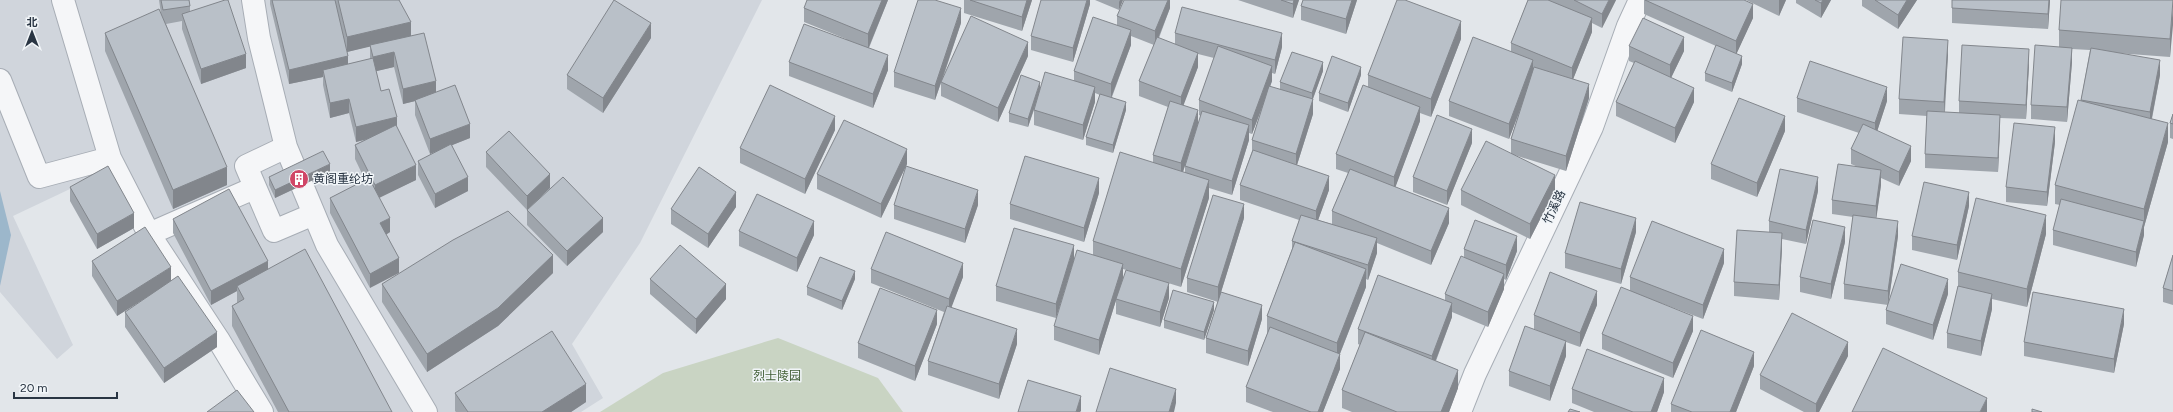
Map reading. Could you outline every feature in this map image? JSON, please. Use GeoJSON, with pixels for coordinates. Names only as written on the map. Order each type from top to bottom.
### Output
{"type":"FeatureCollection","features":[{"type":"Feature","properties":{"kind":"street"},"geometry":{"type":"LineString","coordinates":[[63,0],[110,158],[149,234],[218,339],[262,412]]}},
{"type":"Feature","properties":{"kind":"street"},"geometry":{"type":"LineString","coordinates":[[253,0],[259,38],[286,147],[327,245],[426,412]]}},
{"type":"Feature","properties":{"kind":"street","name":"竹溪路"},"geometry":{"type":"LineString","coordinates":[[1460,412],[1475,374],[1592,127],[1628,26],[1640,0]]}},
{"type":"Feature","properties":{"kind":"street"},"geometry":{"type":"LineString","coordinates":[[0,80],[39,177],[110,158]]}},
{"type":"Feature","properties":{"kind":"street"},"geometry":{"type":"LineString","coordinates":[[286,147],[246,166],[254,188],[274,231],[314,214]]}},
{"type":"Feature","properties":{"kind":"street"},"geometry":{"type":"LineString","coordinates":[[149,234],[254,188]]}},
{"type":"Feature","properties":{"kind":"shaded area"},"geometry":{"type":"Polygon","coordinates":[[[0,0],[762,0],[640,243],[572,344],[603,398],[581,412],[262,412],[108,171],[13,216],[73,345],[57,359],[0,292],[0,0]]]}},
{"type":"Feature","properties":{"kind":"green space","name":"烈士陵园"},"geometry":{"type":"Polygon","coordinates":[[[778,338],[878,378],[903,412],[600,412],[663,373],[778,338]]]}},
{"type":"Feature","properties":{"kind":"water"},"geometry":{"type":"Polygon","coordinates":[[[0,191],[11,235],[0,286],[0,191]]]}},
{"type":"Feature","properties":{"kind":"building"},"geometry":{"type":"Polygon","coordinates":[[[161,0],[189,0],[190,6],[163,10],[161,0]]]}},
{"type":"Feature","properties":{"kind":"building"},"geometry":{"type":"Polygon","coordinates":[[[228,0],[246,54],[201,69],[182,14],[228,0]]]}},
{"type":"Feature","properties":{"kind":"building"},"geometry":{"type":"Polygon","coordinates":[[[272,0],[335,0],[348,56],[289,70],[272,0]]]}},
{"type":"Feature","properties":{"kind":"building"},"geometry":{"type":"Polygon","coordinates":[[[338,0],[399,0],[411,22],[347,37],[338,0]]]}},
{"type":"Feature","properties":{"kind":"building"},"geometry":{"type":"Polygon","coordinates":[[[614,0],[651,23],[603,98],[567,75],[614,0]]]}},
{"type":"Feature","properties":{"kind":"building"},"geometry":{"type":"Polygon","coordinates":[[[807,0],[882,0],[868,34],[804,8],[807,0]]]}},
{"type":"Feature","properties":{"kind":"building"},"geometry":{"type":"Polygon","coordinates":[[[918,0],[935,0],[961,8],[935,86],[894,72],[918,0]]]}},
{"type":"Feature","properties":{"kind":"building"},"geometry":{"type":"Polygon","coordinates":[[[970,0],[1027,0],[1022,17],[970,0]]]}},
{"type":"Feature","properties":{"kind":"building"},"geometry":{"type":"Polygon","coordinates":[[[1041,0],[1087,0],[1073,48],[1031,36],[1041,0]]]}},
{"type":"Feature","properties":{"kind":"building"},"geometry":{"type":"Polygon","coordinates":[[[1124,0],[1168,0],[1155,31],[1117,16],[1124,0]]]}},
{"type":"Feature","properties":{"kind":"building"},"geometry":{"type":"Polygon","coordinates":[[[1281,0],[1294,0],[1293,4],[1281,0]]]}},
{"type":"Feature","properties":{"kind":"building"},"geometry":{"type":"Polygon","coordinates":[[[1303,0],[1352,0],[1346,19],[1301,6],[1303,0]]]}},
{"type":"Feature","properties":{"kind":"building"},"geometry":{"type":"Polygon","coordinates":[[[1397,0],[1405,0],[1461,21],[1431,99],[1368,75],[1397,0]]]}},
{"type":"Feature","properties":{"kind":"building"},"geometry":{"type":"Polygon","coordinates":[[[1528,0],[1548,0],[1592,18],[1572,68],[1511,43],[1528,0]]]}},
{"type":"Feature","properties":{"kind":"building"},"geometry":{"type":"Polygon","coordinates":[[[1574,0],[1609,0],[1602,14],[1574,0]]]}},
{"type":"Feature","properties":{"kind":"building"},"geometry":{"type":"Polygon","coordinates":[[[1645,0],[1744,0],[1753,4],[1736,41],[1645,0]]]}},
{"type":"Feature","properties":{"kind":"building"},"geometry":{"type":"Polygon","coordinates":[[[1815,0],[1823,0],[1821,3],[1815,0]]]}},
{"type":"Feature","properties":{"kind":"building"},"geometry":{"type":"Polygon","coordinates":[[[1875,0],[1907,0],[1898,15],[1875,0]]]}},
{"type":"Feature","properties":{"kind":"building"},"geometry":{"type":"Polygon","coordinates":[[[1952,0],[2049,0],[2048,14],[1952,8],[1952,0]]]}},
{"type":"Feature","properties":{"kind":"building"},"geometry":{"type":"Polygon","coordinates":[[[2061,0],[2173,0],[2170,39],[2059,30],[2061,0]]]}},
{"type":"Feature","properties":{"kind":"building"},"geometry":{"type":"Polygon","coordinates":[[[1182,7],[1282,33],[1275,60],[1175,33],[1182,7]]]}},
{"type":"Feature","properties":{"kind":"building"},"geometry":{"type":"Polygon","coordinates":[[[159,9],[227,167],[173,190],[105,33],[159,9]]]}},
{"type":"Feature","properties":{"kind":"building"},"geometry":{"type":"Polygon","coordinates":[[[971,16],[1028,42],[998,108],[941,82],[971,16]]]}},
{"type":"Feature","properties":{"kind":"building"},"geometry":{"type":"Polygon","coordinates":[[[1093,17],[1131,30],[1111,84],[1074,71],[1093,17]]]}},
{"type":"Feature","properties":{"kind":"building"},"geometry":{"type":"Polygon","coordinates":[[[1643,18],[1684,37],[1670,65],[1629,46],[1643,18]]]}},
{"type":"Feature","properties":{"kind":"building"},"geometry":{"type":"Polygon","coordinates":[[[804,24],[888,55],[873,94],[789,62],[804,24]]]}},
{"type":"Feature","properties":{"kind":"building"},"geometry":{"type":"Polygon","coordinates":[[[424,33],[436,81],[403,89],[394,52],[373,57],[370,45],[424,33]]]}},
{"type":"Feature","properties":{"kind":"building"},"geometry":{"type":"Polygon","coordinates":[[[1157,37],[1198,53],[1181,97],[1139,81],[1157,37]]]}},
{"type":"Feature","properties":{"kind":"building"},"geometry":{"type":"Polygon","coordinates":[[[1473,37],[1533,60],[1509,124],[1449,101],[1473,37]]]}},
{"type":"Feature","properties":{"kind":"building"},"geometry":{"type":"Polygon","coordinates":[[[1903,37],[1948,40],[1944,102],[1899,99],[1903,37]]]}},
{"type":"Feature","properties":{"kind":"building"},"geometry":{"type":"Polygon","coordinates":[[[1716,45],[1742,56],[1732,83],[1705,73],[1716,45]]]}},
{"type":"Feature","properties":{"kind":"building"},"geometry":{"type":"Polygon","coordinates":[[[1962,45],[2029,49],[2026,105],[1959,101],[1962,45]]]}},
{"type":"Feature","properties":{"kind":"building"},"geometry":{"type":"Polygon","coordinates":[[[2035,45],[2072,48],[2067,107],[2031,105],[2035,45]]]}},
{"type":"Feature","properties":{"kind":"building"},"geometry":{"type":"Polygon","coordinates":[[[1218,46],[1272,66],[1252,120],[1199,100],[1218,46]]]}},
{"type":"Feature","properties":{"kind":"building"},"geometry":{"type":"Polygon","coordinates":[[[2091,48],[2160,60],[2150,112],[2081,100],[2091,48]]]}},
{"type":"Feature","properties":{"kind":"building"},"geometry":{"type":"Polygon","coordinates":[[[1292,52],[1323,62],[1312,93],[1280,82],[1292,52]]]}},
{"type":"Feature","properties":{"kind":"building"},"geometry":{"type":"Polygon","coordinates":[[[1332,56],[1361,67],[1348,103],[1319,93],[1332,56]]]}},
{"type":"Feature","properties":{"kind":"building"},"geometry":{"type":"Polygon","coordinates":[[[373,58],[381,91],[389,89],[397,117],[356,127],[349,99],[330,103],[323,70],[373,58]]]}},
{"type":"Feature","properties":{"kind":"building"},"geometry":{"type":"Polygon","coordinates":[[[1635,61],[1694,88],[1675,128],[1616,102],[1635,61]]]}},
{"type":"Feature","properties":{"kind":"building"},"geometry":{"type":"Polygon","coordinates":[[[1810,61],[1887,87],[1875,123],[1797,98],[1810,61]]]}},
{"type":"Feature","properties":{"kind":"building"},"geometry":{"type":"Polygon","coordinates":[[[1534,67],[1589,84],[1566,156],[1511,139],[1534,67]]]}},
{"type":"Feature","properties":{"kind":"building"},"geometry":{"type":"Polygon","coordinates":[[[1045,72],[1095,87],[1083,125],[1034,110],[1045,72]]]}},
{"type":"Feature","properties":{"kind":"building"},"geometry":{"type":"Polygon","coordinates":[[[1021,75],[1040,82],[1028,119],[1009,113],[1021,75]]]}},
{"type":"Feature","properties":{"kind":"building"},"geometry":{"type":"Polygon","coordinates":[[[455,85],[470,124],[430,139],[415,100],[455,85]]]}},
{"type":"Feature","properties":{"kind":"building"},"geometry":{"type":"Polygon","coordinates":[[[770,85],[835,116],[805,179],[740,148],[770,85]]]}},
{"type":"Feature","properties":{"kind":"building"},"geometry":{"type":"Polygon","coordinates":[[[1363,85],[1420,107],[1394,177],[1336,154],[1363,85]]]}},
{"type":"Feature","properties":{"kind":"building"},"geometry":{"type":"Polygon","coordinates":[[[1269,86],[1313,99],[1296,154],[1252,140],[1269,86]]]}},
{"type":"Feature","properties":{"kind":"building"},"geometry":{"type":"Polygon","coordinates":[[[1100,94],[1126,102],[1113,145],[1086,137],[1100,94]]]}},
{"type":"Feature","properties":{"kind":"building"},"geometry":{"type":"Polygon","coordinates":[[[1739,98],[1785,116],[1757,183],[1711,164],[1739,98]]]}},
{"type":"Feature","properties":{"kind":"building"},"geometry":{"type":"Polygon","coordinates":[[[2078,100],[2168,123],[2144,209],[2055,185],[2078,100]]]}},
{"type":"Feature","properties":{"kind":"building"},"geometry":{"type":"Polygon","coordinates":[[[1170,101],[1198,110],[1181,163],[1153,155],[1170,101]]]}},
{"type":"Feature","properties":{"kind":"building"},"geometry":{"type":"Polygon","coordinates":[[[1202,111],[1249,125],[1232,181],[1185,166],[1202,111]]]}},
{"type":"Feature","properties":{"kind":"building"},"geometry":{"type":"Polygon","coordinates":[[[1927,111],[2000,115],[1998,158],[1925,154],[1927,111]]]}},
{"type":"Feature","properties":{"kind":"building"},"geometry":{"type":"Polygon","coordinates":[[[2173,114],[2173,124],[2170,123],[2173,114]]]}},
{"type":"Feature","properties":{"kind":"building"},"geometry":{"type":"Polygon","coordinates":[[[1437,115],[1472,129],[1447,191],[1413,177],[1437,115]]]}},
{"type":"Feature","properties":{"kind":"building"},"geometry":{"type":"Polygon","coordinates":[[[844,120],[907,149],[881,204],[817,174],[844,120]]]}},
{"type":"Feature","properties":{"kind":"building"},"geometry":{"type":"Polygon","coordinates":[[[2014,123],[2055,127],[2047,192],[2006,187],[2014,123]]]}},
{"type":"Feature","properties":{"kind":"building"},"geometry":{"type":"Polygon","coordinates":[[[1863,124],[1911,146],[1899,172],[1851,149],[1863,124]]]}},
{"type":"Feature","properties":{"kind":"building"},"geometry":{"type":"Polygon","coordinates":[[[396,125],[416,165],[375,185],[355,145],[396,125]]]}},
{"type":"Feature","properties":{"kind":"building"},"geometry":{"type":"Polygon","coordinates":[[[509,131],[550,174],[527,196],[486,152],[509,131]]]}},
{"type":"Feature","properties":{"kind":"building"},"geometry":{"type":"Polygon","coordinates":[[[1486,141],[1555,175],[1530,224],[1461,190],[1486,141]]]}},
{"type":"Feature","properties":{"kind":"building"},"geometry":{"type":"Polygon","coordinates":[[[451,144],[468,177],[435,194],[418,161],[451,144]]]}},
{"type":"Feature","properties":{"kind":"building"},"geometry":{"type":"Polygon","coordinates":[[[1253,150],[1329,176],[1316,211],[1240,185],[1253,150]]]}},
{"type":"Feature","properties":{"kind":"building"},"geometry":{"type":"Polygon","coordinates":[[[323,151],[330,164],[275,190],[269,177],[323,151]]]}},
{"type":"Feature","properties":{"kind":"building"},"geometry":{"type":"Polygon","coordinates":[[[1120,152],[1209,180],[1181,269],[1093,241],[1120,152]]]}},
{"type":"Feature","properties":{"kind":"building"},"geometry":{"type":"Polygon","coordinates":[[[1025,156],[1099,178],[1084,228],[1010,204],[1025,156]]]}},
{"type":"Feature","properties":{"kind":"building"},"geometry":{"type":"Polygon","coordinates":[[[1838,164],[1881,170],[1876,206],[1832,200],[1838,164]]]}},
{"type":"Feature","properties":{"kind":"building"},"geometry":{"type":"Polygon","coordinates":[[[108,166],[134,213],[97,234],[70,187],[108,166]]]}},
{"type":"Feature","properties":{"kind":"building"},"geometry":{"type":"Polygon","coordinates":[[[906,166],[978,190],[965,229],[894,205],[906,166]]]}},
{"type":"Feature","properties":{"kind":"building"},"geometry":{"type":"Polygon","coordinates":[[[699,167],[736,192],[708,234],[671,209],[699,167]]]}},
{"type":"Feature","properties":{"kind":"building"},"geometry":{"type":"Polygon","coordinates":[[[1350,169],[1449,208],[1431,251],[1332,211],[1350,169]]]}},
{"type":"Feature","properties":{"kind":"building"},"geometry":{"type":"Polygon","coordinates":[[[1780,169],[1818,177],[1806,230],[1769,221],[1780,169]]]}},
{"type":"Feature","properties":{"kind":"building"},"geometry":{"type":"Polygon","coordinates":[[[563,177],[603,218],[567,251],[527,210],[563,177]]]}},
{"type":"Feature","properties":{"kind":"building"},"geometry":{"type":"Polygon","coordinates":[[[369,178],[390,218],[380,223],[399,258],[370,274],[330,198],[369,178]]]}},
{"type":"Feature","properties":{"kind":"building"},"geometry":{"type":"Polygon","coordinates":[[[1924,182],[1969,192],[1957,245],[1912,236],[1924,182]]]}},
{"type":"Feature","properties":{"kind":"building"},"geometry":{"type":"Polygon","coordinates":[[[229,189],[268,261],[211,291],[173,219],[229,189]]]}},
{"type":"Feature","properties":{"kind":"building"},"geometry":{"type":"Polygon","coordinates":[[[757,194],[814,221],[797,258],[739,231],[757,194]]]}},
{"type":"Feature","properties":{"kind":"building"},"geometry":{"type":"Polygon","coordinates":[[[1213,195],[1244,204],[1218,287],[1187,278],[1213,195]]]}},
{"type":"Feature","properties":{"kind":"building"},"geometry":{"type":"Polygon","coordinates":[[[1976,198],[2046,215],[2027,289],[1958,272],[1976,198]]]}},
{"type":"Feature","properties":{"kind":"building"},"geometry":{"type":"Polygon","coordinates":[[[2061,199],[2144,221],[2136,252],[2053,230],[2061,199]]]}},
{"type":"Feature","properties":{"kind":"building"},"geometry":{"type":"Polygon","coordinates":[[[1580,202],[1636,218],[1621,269],[1565,253],[1580,202]]]}},
{"type":"Feature","properties":{"kind":"building"},"geometry":{"type":"Polygon","coordinates":[[[508,211],[553,255],[498,308],[427,354],[382,284],[453,240],[508,211]]]}},
{"type":"Feature","properties":{"kind":"building"},"geometry":{"type":"Polygon","coordinates":[[[1301,215],[1377,238],[1368,265],[1292,241],[1301,215]]]}},
{"type":"Feature","properties":{"kind":"building"},"geometry":{"type":"Polygon","coordinates":[[[1853,215],[1898,221],[1888,291],[1844,284],[1853,215]]]}},
{"type":"Feature","properties":{"kind":"building"},"geometry":{"type":"Polygon","coordinates":[[[1475,220],[1517,236],[1506,265],[1464,249],[1475,220]]]}},
{"type":"Feature","properties":{"kind":"building"},"geometry":{"type":"Polygon","coordinates":[[[1813,220],[1845,227],[1831,284],[1800,277],[1813,220]]]}},
{"type":"Feature","properties":{"kind":"building"},"geometry":{"type":"Polygon","coordinates":[[[1652,221],[1724,249],[1703,305],[1630,277],[1652,221]]]}},
{"type":"Feature","properties":{"kind":"building"},"geometry":{"type":"Polygon","coordinates":[[[145,227],[171,267],[117,301],[92,261],[145,227]]]}},
{"type":"Feature","properties":{"kind":"building"},"geometry":{"type":"Polygon","coordinates":[[[1014,228],[1074,245],[1056,304],[996,286],[1014,228]]]}},
{"type":"Feature","properties":{"kind":"building"},"geometry":{"type":"Polygon","coordinates":[[[1737,230],[1782,233],[1779,285],[1734,282],[1737,230]]]}},
{"type":"Feature","properties":{"kind":"building"},"geometry":{"type":"Polygon","coordinates":[[[886,232],[963,263],[949,299],[871,269],[886,232]]]}},
{"type":"Feature","properties":{"kind":"building"},"geometry":{"type":"Polygon","coordinates":[[[1295,242],[1366,269],[1337,343],[1267,316],[1295,242]]]}},
{"type":"Feature","properties":{"kind":"building"},"geometry":{"type":"Polygon","coordinates":[[[680,245],[726,284],[696,319],[650,279],[680,245]]]}},
{"type":"Feature","properties":{"kind":"building"},"geometry":{"type":"Polygon","coordinates":[[[305,249],[392,412],[289,412],[232,306],[244,299],[237,286],[305,249]]]}},
{"type":"Feature","properties":{"kind":"building"},"geometry":{"type":"Polygon","coordinates":[[[1077,250],[1123,264],[1099,340],[1054,326],[1077,250]]]}},
{"type":"Feature","properties":{"kind":"building"},"geometry":{"type":"Polygon","coordinates":[[[2173,255],[2173,291],[2163,288],[2173,255]]]}},
{"type":"Feature","properties":{"kind":"building"},"geometry":{"type":"Polygon","coordinates":[[[1461,256],[1504,274],[1488,312],[1445,294],[1461,256]]]}},
{"type":"Feature","properties":{"kind":"building"},"geometry":{"type":"Polygon","coordinates":[[[820,257],[855,271],[842,301],[807,287],[820,257]]]}},
{"type":"Feature","properties":{"kind":"building"},"geometry":{"type":"Polygon","coordinates":[[[1901,264],[1948,279],[1933,325],[1886,310],[1901,264]]]}},
{"type":"Feature","properties":{"kind":"building"},"geometry":{"type":"Polygon","coordinates":[[[1126,270],[1169,283],[1160,312],[1116,299],[1126,270]]]}},
{"type":"Feature","properties":{"kind":"building"},"geometry":{"type":"Polygon","coordinates":[[[1550,272],[1597,291],[1580,333],[1534,315],[1550,272]]]}},
{"type":"Feature","properties":{"kind":"building"},"geometry":{"type":"Polygon","coordinates":[[[1378,275],[1452,303],[1432,356],[1358,329],[1378,275]]]}},
{"type":"Feature","properties":{"kind":"building"},"geometry":{"type":"Polygon","coordinates":[[[178,276],[217,332],[164,368],[125,312],[178,276]]]}},
{"type":"Feature","properties":{"kind":"building"},"geometry":{"type":"Polygon","coordinates":[[[1958,286],[1992,294],[1981,341],[1947,333],[1958,286]]]}},
{"type":"Feature","properties":{"kind":"building"},"geometry":{"type":"Polygon","coordinates":[[[1621,287],[1693,316],[1673,363],[1602,334],[1621,287]]]}},
{"type":"Feature","properties":{"kind":"building"},"geometry":{"type":"Polygon","coordinates":[[[880,288],[937,310],[915,366],[858,343],[880,288]]]}},
{"type":"Feature","properties":{"kind":"building"},"geometry":{"type":"Polygon","coordinates":[[[1173,290],[1214,302],[1204,332],[1164,320],[1173,290]]]}},
{"type":"Feature","properties":{"kind":"building"},"geometry":{"type":"Polygon","coordinates":[[[1221,292],[1262,305],[1248,351],[1206,338],[1221,292]]]}},
{"type":"Feature","properties":{"kind":"building"},"geometry":{"type":"Polygon","coordinates":[[[2033,292],[2124,309],[2114,359],[2024,342],[2033,292]]]}},
{"type":"Feature","properties":{"kind":"building"},"geometry":{"type":"Polygon","coordinates":[[[947,306],[1017,329],[999,384],[928,361],[947,306]]]}},
{"type":"Feature","properties":{"kind":"building"},"geometry":{"type":"Polygon","coordinates":[[[1792,313],[1848,342],[1816,404],[1760,375],[1792,313]]]}},
{"type":"Feature","properties":{"kind":"building"},"geometry":{"type":"Polygon","coordinates":[[[1525,326],[1566,341],[1550,386],[1509,371],[1525,326]]]}},
{"type":"Feature","properties":{"kind":"building"},"geometry":{"type":"Polygon","coordinates":[[[1270,327],[1340,354],[1318,412],[1311,412],[1246,387],[1270,327]]]}},
{"type":"Feature","properties":{"kind":"building"},"geometry":{"type":"Polygon","coordinates":[[[1701,330],[1754,352],[1730,412],[1692,412],[1671,404],[1701,330]]]}},
{"type":"Feature","properties":{"kind":"building"},"geometry":{"type":"Polygon","coordinates":[[[552,331],[586,384],[542,412],[468,412],[455,393],[552,331]]]}},
{"type":"Feature","properties":{"kind":"building"},"geometry":{"type":"Polygon","coordinates":[[[1365,332],[1458,370],[1441,412],[1397,412],[1342,390],[1365,332]]]}},
{"type":"Feature","properties":{"kind":"building"},"geometry":{"type":"Polygon","coordinates":[[[1883,348],[1987,398],[1980,412],[1852,412],[1883,348]]]}},
{"type":"Feature","properties":{"kind":"building"},"geometry":{"type":"Polygon","coordinates":[[[1587,349],[1664,378],[1651,412],[1633,412],[1572,389],[1587,349]]]}},
{"type":"Feature","properties":{"kind":"building"},"geometry":{"type":"Polygon","coordinates":[[[1110,368],[1176,389],[1169,412],[1096,412],[1110,368]]]}},
{"type":"Feature","properties":{"kind":"building"},"geometry":{"type":"Polygon","coordinates":[[[1028,380],[1081,396],[1076,412],[1018,412],[1028,380]]]}},
{"type":"Feature","properties":{"kind":"building"},"geometry":{"type":"Polygon","coordinates":[[[237,390],[254,412],[207,412],[237,390]]]}},
{"type":"Feature","properties":{"kind":"building"},"geometry":{"type":"Polygon","coordinates":[[[1570,409],[1580,412],[1568,412],[1570,409]]]}},
{"type":"Feature","properties":{"kind":"building"},"geometry":{"type":"Polygon","coordinates":[[[2032,409],[2042,412],[2032,412],[2032,409]]]}},
{"type":"Feature","properties":{"kind":"place","name":"黄阁重纶坊"},"geometry":{"type":"Point","coordinates":[299,179]}}]}
